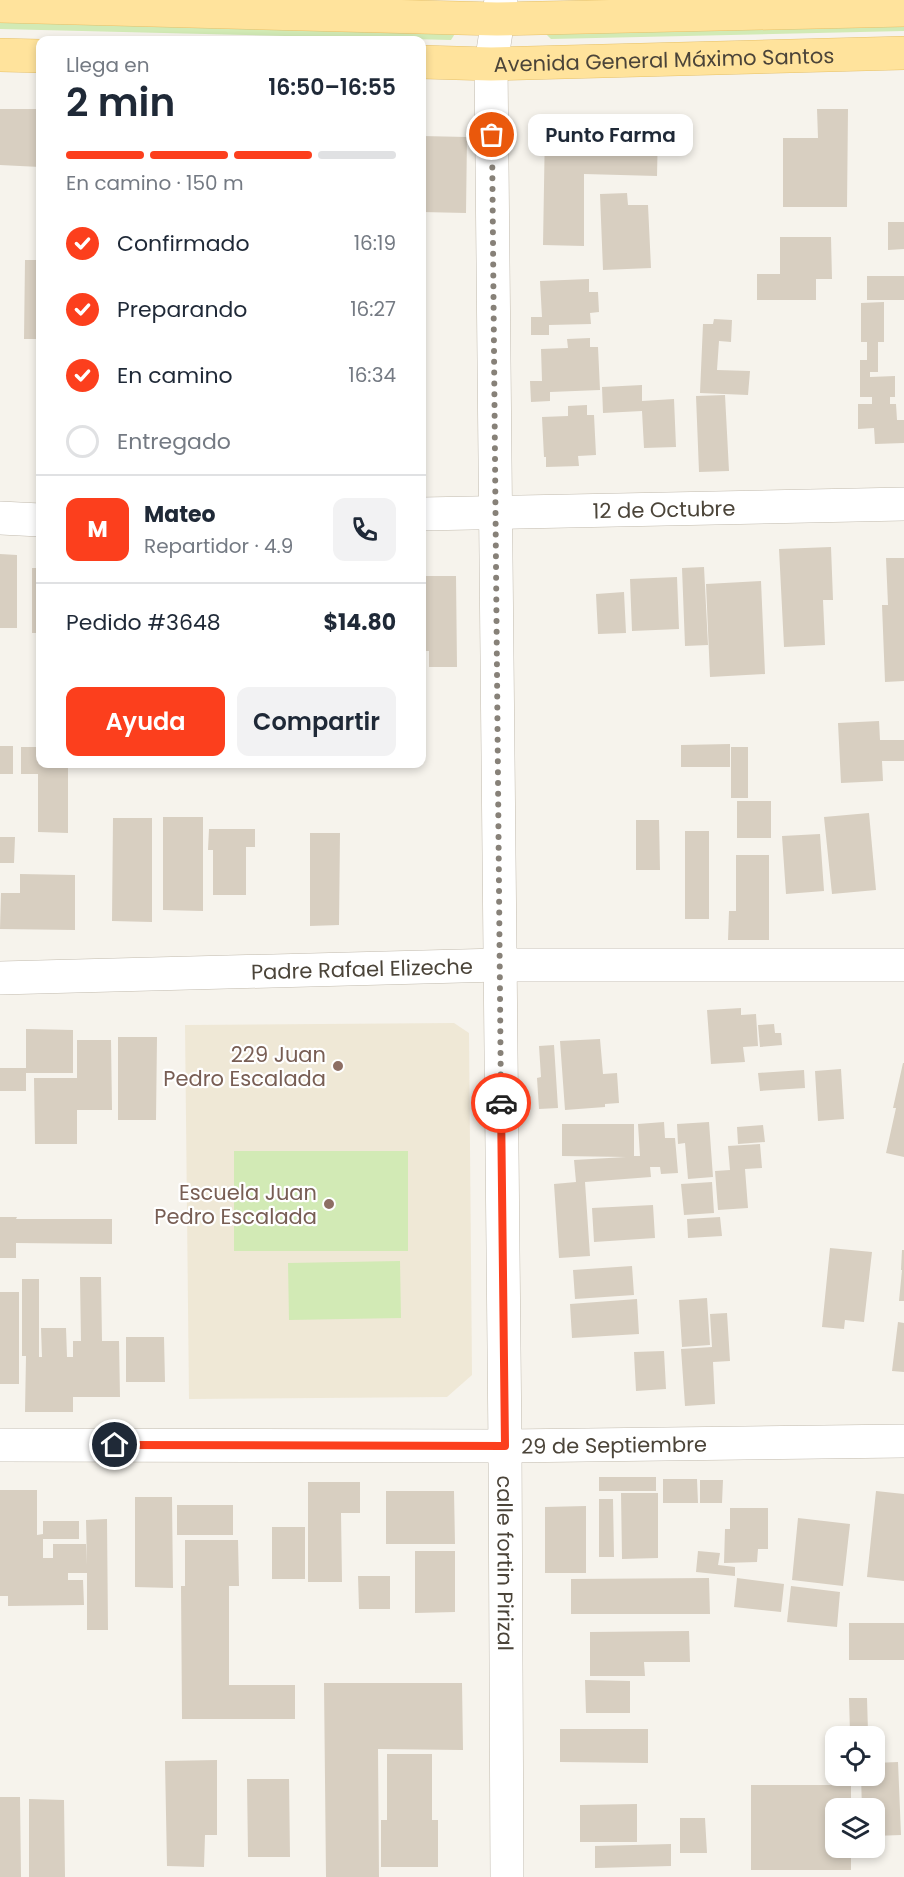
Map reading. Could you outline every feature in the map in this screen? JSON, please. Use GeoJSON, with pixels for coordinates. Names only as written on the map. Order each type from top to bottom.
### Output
{"type":"FeatureCollection","features":[{"type":"Feature","properties":{"kind":"main road","name":"Avenida General Máximo Santos"},"geometry":{"type":"LineString","coordinates":[[0,6],[904,10]]}},
{"type":"Feature","properties":{"kind":"main road","name":"Avenida General Máximo Santos"},"geometry":{"type":"LineString","coordinates":[[426,62],[491,64],[904,53]]}},
{"type":"Feature","properties":{"kind":"main road"},"geometry":{"type":"LineString","coordinates":[[0,55],[36,56]]}},
{"type":"Feature","properties":{"kind":"street","name":"calle fortin Pirizal"},"geometry":{"type":"LineString","coordinates":[[499,10],[491,64],[505,1446],[507,1877]]}},
{"type":"Feature","properties":{"kind":"street","name":"12 de Octubre"},"geometry":{"type":"LineString","coordinates":[[426,514],[904,504]]}},
{"type":"Feature","properties":{"kind":"street"},"geometry":{"type":"LineString","coordinates":[[0,518],[36,520]]}},
{"type":"Feature","properties":{"kind":"street","name":"Padre Rafael Elizeche"},"geometry":{"type":"LineString","coordinates":[[0,978],[499,965],[904,965]]}},
{"type":"Feature","properties":{"kind":"street","name":"29 de Septiembre"},"geometry":{"type":"LineString","coordinates":[[0,1445],[505,1446],[904,1442]]}},
{"type":"Feature","properties":{"kind":"shaded area","name":"Escuela Juan Pedro Escalada"},"geometry":{"type":"Polygon","coordinates":[[[454,1023],[469,1033],[472,1375],[447,1397],[189,1399],[185,1025],[454,1023]]]}},
{"type":"Feature","properties":{"kind":"green space"},"geometry":{"type":"Polygon","coordinates":[[[0,19],[456,32],[451,40],[426,39],[426,36],[287,36],[0,29],[0,19]]]}},
{"type":"Feature","properties":{"kind":"green space"},"geometry":{"type":"Polygon","coordinates":[[[904,21],[904,31],[551,39],[546,34],[904,21]]]}},
{"type":"Feature","properties":{"kind":"green space"},"geometry":{"type":"Polygon","coordinates":[[[234,1151],[408,1151],[408,1251],[234,1251],[234,1151]]]}},
{"type":"Feature","properties":{"kind":"green space"},"geometry":{"type":"Polygon","coordinates":[[[400,1261],[401,1318],[289,1320],[288,1263],[400,1261]]]}},
{"type":"Feature","properties":{"kind":"building"},"geometry":{"type":"Polygon","coordinates":[[[0,109],[36,109],[36,167],[0,165],[0,109]]]}},
{"type":"Feature","properties":{"kind":"building"},"geometry":{"type":"Polygon","coordinates":[[[817,109],[848,109],[847,207],[783,207],[783,138],[818,138],[817,109]]]}},
{"type":"Feature","properties":{"kind":"building"},"geometry":{"type":"Polygon","coordinates":[[[545,127],[658,129],[657,176],[584,174],[584,246],[543,245],[545,127]]]}},
{"type":"Feature","properties":{"kind":"building"},"geometry":{"type":"Polygon","coordinates":[[[426,136],[467,137],[466,213],[426,212],[426,136]]]}},
{"type":"Feature","properties":{"kind":"building"},"geometry":{"type":"Polygon","coordinates":[[[627,193],[628,205],[648,205],[651,268],[603,270],[600,194],[627,193]]]}},
{"type":"Feature","properties":{"kind":"building"},"geometry":{"type":"Polygon","coordinates":[[[888,222],[904,222],[904,249],[888,250],[888,222]]]}},
{"type":"Feature","properties":{"kind":"building"},"geometry":{"type":"Polygon","coordinates":[[[780,237],[831,237],[832,279],[816,279],[816,300],[757,300],[757,274],[780,274],[780,237]]]}},
{"type":"Feature","properties":{"kind":"building"},"geometry":{"type":"Polygon","coordinates":[[[25,260],[36,260],[36,339],[24,339],[25,260]]]}},
{"type":"Feature","properties":{"kind":"building"},"geometry":{"type":"Polygon","coordinates":[[[867,276],[904,276],[904,300],[867,300],[867,276]]]}},
{"type":"Feature","properties":{"kind":"building"},"geometry":{"type":"Polygon","coordinates":[[[589,279],[589,292],[598,292],[599,312],[590,313],[591,324],[549,325],[549,335],[531,335],[531,317],[542,317],[540,281],[589,279]]]}},
{"type":"Feature","properties":{"kind":"building"},"geometry":{"type":"Polygon","coordinates":[[[884,302],[884,342],[878,342],[878,372],[870,372],[870,377],[895,376],[895,397],[890,397],[890,404],[896,404],[897,420],[904,420],[904,443],[875,444],[874,428],[858,429],[858,404],[872,404],[872,397],[860,397],[860,360],[867,360],[867,342],[861,342],[861,303],[884,302]]]}},
{"type":"Feature","properties":{"kind":"building"},"geometry":{"type":"Polygon","coordinates":[[[714,319],[732,320],[731,342],[719,341],[717,370],[750,371],[748,395],[700,393],[703,324],[713,324],[714,319]]]}},
{"type":"Feature","properties":{"kind":"building"},"geometry":{"type":"Polygon","coordinates":[[[590,338],[590,347],[598,347],[600,390],[550,392],[550,401],[531,402],[530,381],[542,381],[541,349],[568,348],[567,339],[590,338]]]}},
{"type":"Feature","properties":{"kind":"building"},"geometry":{"type":"Polygon","coordinates":[[[642,385],[642,401],[674,399],[676,447],[644,448],[642,411],[603,413],[602,387],[642,385]]]}},
{"type":"Feature","properties":{"kind":"building"},"geometry":{"type":"Polygon","coordinates":[[[725,395],[729,471],[699,472],[696,396],[725,395]]]}},
{"type":"Feature","properties":{"kind":"building"},"geometry":{"type":"Polygon","coordinates":[[[587,405],[587,415],[594,415],[596,455],[578,456],[579,466],[546,467],[542,417],[568,416],[568,406],[587,405]]]}},
{"type":"Feature","properties":{"kind":"building"},"geometry":{"type":"Polygon","coordinates":[[[831,547],[833,600],[823,600],[825,645],[784,647],[779,549],[831,547]]]}},
{"type":"Feature","properties":{"kind":"building"},"geometry":{"type":"Polygon","coordinates":[[[0,554],[17,555],[17,628],[0,628],[0,554]]]}},
{"type":"Feature","properties":{"kind":"building"},"geometry":{"type":"Polygon","coordinates":[[[886,558],[904,558],[904,681],[885,682],[882,605],[888,605],[886,558]]]}},
{"type":"Feature","properties":{"kind":"building"},"geometry":{"type":"Polygon","coordinates":[[[704,567],[708,645],[685,646],[682,568],[704,567]]]}},
{"type":"Feature","properties":{"kind":"building"},"geometry":{"type":"Polygon","coordinates":[[[32,568],[36,568],[36,633],[32,633],[32,568]]]}},
{"type":"Feature","properties":{"kind":"building"},"geometry":{"type":"Polygon","coordinates":[[[426,576],[456,576],[457,667],[429,667],[429,651],[426,651],[426,576]]]}},
{"type":"Feature","properties":{"kind":"building"},"geometry":{"type":"Polygon","coordinates":[[[677,577],[679,629],[632,631],[630,579],[677,577]]]}},
{"type":"Feature","properties":{"kind":"building"},"geometry":{"type":"Polygon","coordinates":[[[761,581],[765,674],[710,677],[706,584],[761,581]]]}},
{"type":"Feature","properties":{"kind":"building"},"geometry":{"type":"Polygon","coordinates":[[[624,592],[626,633],[598,634],[596,594],[624,592]]]}},
{"type":"Feature","properties":{"kind":"building"},"geometry":{"type":"Polygon","coordinates":[[[879,721],[880,740],[904,740],[904,761],[882,761],[883,781],[841,783],[838,723],[879,721]]]}},
{"type":"Feature","properties":{"kind":"building"},"geometry":{"type":"Polygon","coordinates":[[[730,744],[730,767],[681,767],[681,745],[730,744]]]}},
{"type":"Feature","properties":{"kind":"building"},"geometry":{"type":"Polygon","coordinates":[[[0,746],[13,746],[13,774],[0,774],[0,746]]]}},
{"type":"Feature","properties":{"kind":"building"},"geometry":{"type":"Polygon","coordinates":[[[21,747],[36,747],[36,768],[68,768],[68,833],[38,832],[38,774],[21,774],[21,747]]]}},
{"type":"Feature","properties":{"kind":"building"},"geometry":{"type":"Polygon","coordinates":[[[731,747],[748,747],[748,798],[731,798],[731,747]]]}},
{"type":"Feature","properties":{"kind":"building"},"geometry":{"type":"Polygon","coordinates":[[[737,801],[771,801],[771,838],[737,838],[737,801]]]}},
{"type":"Feature","properties":{"kind":"building"},"geometry":{"type":"Polygon","coordinates":[[[869,813],[876,890],[832,894],[824,817],[869,813]]]}},
{"type":"Feature","properties":{"kind":"building"},"geometry":{"type":"Polygon","coordinates":[[[163,817],[203,817],[203,911],[163,910],[163,817]]]}},
{"type":"Feature","properties":{"kind":"building"},"geometry":{"type":"Polygon","coordinates":[[[113,818],[152,818],[152,922],[112,921],[113,818]]]}},
{"type":"Feature","properties":{"kind":"building"},"geometry":{"type":"Polygon","coordinates":[[[636,820],[659,820],[660,870],[636,870],[636,820]]]}},
{"type":"Feature","properties":{"kind":"building"},"geometry":{"type":"Polygon","coordinates":[[[209,829],[255,829],[255,847],[246,847],[246,895],[213,895],[213,850],[208,850],[209,829]]]}},
{"type":"Feature","properties":{"kind":"building"},"geometry":{"type":"Polygon","coordinates":[[[685,831],[709,831],[709,919],[685,919],[685,831]]]}},
{"type":"Feature","properties":{"kind":"building"},"geometry":{"type":"Polygon","coordinates":[[[310,833],[340,833],[339,925],[310,926],[310,833]]]}},
{"type":"Feature","properties":{"kind":"building"},"geometry":{"type":"Polygon","coordinates":[[[820,834],[824,891],[786,894],[782,836],[820,834]]]}},
{"type":"Feature","properties":{"kind":"building"},"geometry":{"type":"Polygon","coordinates":[[[0,837],[15,837],[14,863],[0,863],[0,837]]]}},
{"type":"Feature","properties":{"kind":"building"},"geometry":{"type":"Polygon","coordinates":[[[736,855],[769,855],[769,940],[728,940],[729,911],[736,911],[736,855]]]}},
{"type":"Feature","properties":{"kind":"building"},"geometry":{"type":"Polygon","coordinates":[[[20,874],[75,875],[75,930],[0,929],[1,893],[20,893],[20,874]]]}},
{"type":"Feature","properties":{"kind":"building"},"geometry":{"type":"Polygon","coordinates":[[[741,1008],[741,1015],[756,1014],[758,1046],[743,1047],[745,1062],[711,1064],[707,1010],[741,1008]]]}},
{"type":"Feature","properties":{"kind":"building"},"geometry":{"type":"Polygon","coordinates":[[[774,1024],[775,1033],[781,1033],[782,1045],[760,1047],[758,1025],[774,1024]]]}},
{"type":"Feature","properties":{"kind":"building"},"geometry":{"type":"Polygon","coordinates":[[[26,1029],[73,1030],[73,1073],[26,1073],[26,1091],[0,1091],[0,1068],[26,1068],[26,1029]]]}},
{"type":"Feature","properties":{"kind":"building"},"geometry":{"type":"Polygon","coordinates":[[[118,1037],[157,1037],[156,1120],[118,1120],[118,1037]]]}},
{"type":"Feature","properties":{"kind":"building"},"geometry":{"type":"Polygon","coordinates":[[[600,1039],[603,1074],[617,1073],[619,1103],[605,1104],[605,1107],[565,1110],[560,1041],[600,1039]]]}},
{"type":"Feature","properties":{"kind":"building"},"geometry":{"type":"Polygon","coordinates":[[[77,1040],[111,1040],[112,1110],[77,1110],[77,1144],[35,1144],[34,1078],[77,1078],[77,1040]]]}},
{"type":"Feature","properties":{"kind":"building"},"geometry":{"type":"Polygon","coordinates":[[[554,1045],[558,1108],[539,1109],[537,1078],[541,1077],[539,1046],[554,1045]]]}},
{"type":"Feature","properties":{"kind":"building"},"geometry":{"type":"Polygon","coordinates":[[[904,1063],[904,1157],[886,1153],[904,1063]]]}},
{"type":"Feature","properties":{"kind":"building"},"geometry":{"type":"Polygon","coordinates":[[[841,1069],[844,1119],[818,1121],[815,1071],[841,1069]]]}},
{"type":"Feature","properties":{"kind":"building"},"geometry":{"type":"Polygon","coordinates":[[[804,1070],[805,1088],[760,1091],[758,1073],[804,1070]]]}},
{"type":"Feature","properties":{"kind":"building"},"geometry":{"type":"Polygon","coordinates":[[[664,1122],[665,1138],[675,1138],[678,1173],[661,1174],[660,1167],[650,1167],[651,1177],[585,1182],[590,1256],[559,1258],[554,1184],[576,1182],[574,1160],[626,1157],[562,1156],[562,1124],[634,1124],[634,1156],[640,1156],[638,1124],[664,1122]]]}},
{"type":"Feature","properties":{"kind":"building"},"geometry":{"type":"Polygon","coordinates":[[[709,1122],[713,1177],[688,1179],[685,1143],[678,1144],[677,1124],[709,1122]]]}},
{"type":"Feature","properties":{"kind":"building"},"geometry":{"type":"Polygon","coordinates":[[[763,1125],[765,1142],[738,1144],[737,1127],[763,1125]]]}},
{"type":"Feature","properties":{"kind":"building"},"geometry":{"type":"Polygon","coordinates":[[[760,1144],[762,1168],[745,1169],[748,1208],[718,1210],[715,1171],[730,1170],[728,1146],[760,1144]]]}},
{"type":"Feature","properties":{"kind":"building"},"geometry":{"type":"Polygon","coordinates":[[[712,1182],[714,1213],[684,1215],[681,1184],[712,1182]]]}},
{"type":"Feature","properties":{"kind":"building"},"geometry":{"type":"Polygon","coordinates":[[[653,1205],[655,1238],[594,1242],[592,1208],[653,1205]]]}},
{"type":"Feature","properties":{"kind":"building"},"geometry":{"type":"Polygon","coordinates":[[[0,1217],[112,1219],[112,1244],[16,1243],[16,1258],[0,1258],[0,1217]]]}},
{"type":"Feature","properties":{"kind":"building"},"geometry":{"type":"Polygon","coordinates":[[[720,1217],[722,1236],[688,1238],[687,1219],[720,1217]]]}},
{"type":"Feature","properties":{"kind":"building"},"geometry":{"type":"Polygon","coordinates":[[[830,1248],[872,1252],[864,1322],[845,1320],[844,1329],[822,1327],[830,1248]]]}},
{"type":"Feature","properties":{"kind":"building"},"geometry":{"type":"Polygon","coordinates":[[[902,1250],[904,1250],[904,1301],[899,1301],[902,1270],[902,1250]]]}},
{"type":"Feature","properties":{"kind":"building"},"geometry":{"type":"Polygon","coordinates":[[[632,1266],[634,1295],[575,1299],[573,1270],[632,1266]]]}},
{"type":"Feature","properties":{"kind":"building"},"geometry":{"type":"Polygon","coordinates":[[[80,1277],[101,1277],[102,1341],[119,1341],[120,1397],[73,1397],[73,1412],[25,1412],[26,1356],[22,1356],[22,1279],[39,1279],[39,1357],[42,1357],[41,1328],[66,1328],[67,1357],[73,1357],[73,1341],[81,1341],[80,1277]]]}},
{"type":"Feature","properties":{"kind":"building"},"geometry":{"type":"Polygon","coordinates":[[[0,1292],[19,1292],[19,1384],[0,1384],[0,1292]]]}},
{"type":"Feature","properties":{"kind":"building"},"geometry":{"type":"Polygon","coordinates":[[[707,1298],[710,1345],[682,1347],[679,1300],[707,1298]]]}},
{"type":"Feature","properties":{"kind":"building"},"geometry":{"type":"Polygon","coordinates":[[[637,1299],[639,1334],[572,1338],[570,1304],[637,1299]]]}},
{"type":"Feature","properties":{"kind":"building"},"geometry":{"type":"Polygon","coordinates":[[[727,1313],[730,1361],[713,1362],[715,1404],[685,1406],[681,1349],[712,1347],[710,1314],[727,1313]]]}},
{"type":"Feature","properties":{"kind":"building"},"geometry":{"type":"Polygon","coordinates":[[[898,1322],[904,1323],[904,1372],[892,1371],[898,1322]]]}},
{"type":"Feature","properties":{"kind":"building"},"geometry":{"type":"Polygon","coordinates":[[[126,1337],[164,1337],[165,1382],[126,1382],[126,1337]]]}},
{"type":"Feature","properties":{"kind":"building"},"geometry":{"type":"Polygon","coordinates":[[[664,1351],[666,1389],[636,1391],[634,1352],[664,1351]]]}},
{"type":"Feature","properties":{"kind":"building"},"geometry":{"type":"Polygon","coordinates":[[[599,1477],[656,1477],[656,1491],[599,1491],[599,1477]]]}},
{"type":"Feature","properties":{"kind":"building"},"geometry":{"type":"Polygon","coordinates":[[[663,1479],[697,1479],[698,1503],[663,1503],[663,1479]]]}},
{"type":"Feature","properties":{"kind":"building"},"geometry":{"type":"Polygon","coordinates":[[[700,1480],[723,1480],[722,1503],[700,1503],[700,1480]]]}},
{"type":"Feature","properties":{"kind":"building"},"geometry":{"type":"Polygon","coordinates":[[[308,1482],[360,1482],[360,1513],[341,1513],[342,1582],[308,1582],[308,1482]]]}},
{"type":"Feature","properties":{"kind":"building"},"geometry":{"type":"Polygon","coordinates":[[[0,1490],[37,1490],[37,1535],[43,1534],[43,1521],[79,1521],[79,1539],[43,1539],[43,1558],[53,1558],[53,1544],[86,1544],[87,1565],[86,1520],[107,1519],[108,1630],[87,1630],[87,1573],[68,1573],[68,1580],[83,1580],[84,1605],[8,1606],[8,1596],[0,1596],[0,1490]]]}},
{"type":"Feature","properties":{"kind":"building"},"geometry":{"type":"Polygon","coordinates":[[[386,1491],[454,1491],[455,1544],[386,1544],[386,1491]]]}},
{"type":"Feature","properties":{"kind":"building"},"geometry":{"type":"Polygon","coordinates":[[[876,1491],[904,1494],[904,1581],[867,1577],[876,1491]]]}},
{"type":"Feature","properties":{"kind":"building"},"geometry":{"type":"Polygon","coordinates":[[[621,1493],[658,1493],[658,1558],[622,1559],[621,1493]]]}},
{"type":"Feature","properties":{"kind":"building"},"geometry":{"type":"Polygon","coordinates":[[[135,1497],[172,1497],[173,1588],[135,1587],[135,1497]]]}},
{"type":"Feature","properties":{"kind":"building"},"geometry":{"type":"Polygon","coordinates":[[[599,1499],[613,1499],[614,1557],[599,1557],[599,1499]]]}},
{"type":"Feature","properties":{"kind":"building"},"geometry":{"type":"Polygon","coordinates":[[[177,1505],[233,1505],[233,1535],[177,1535],[177,1505]]]}},
{"type":"Feature","properties":{"kind":"building"},"geometry":{"type":"Polygon","coordinates":[[[586,1506],[586,1573],[545,1573],[545,1507],[586,1506]]]}},
{"type":"Feature","properties":{"kind":"building"},"geometry":{"type":"Polygon","coordinates":[[[730,1508],[768,1508],[768,1549],[758,1549],[757,1562],[724,1563],[725,1529],[730,1529],[730,1508]]]}},
{"type":"Feature","properties":{"kind":"building"},"geometry":{"type":"Polygon","coordinates":[[[798,1518],[850,1524],[843,1586],[792,1580],[798,1518]]]}},
{"type":"Feature","properties":{"kind":"building"},"geometry":{"type":"Polygon","coordinates":[[[272,1527],[305,1527],[305,1579],[272,1579],[272,1527]]]}},
{"type":"Feature","properties":{"kind":"building"},"geometry":{"type":"Polygon","coordinates":[[[185,1540],[238,1540],[239,1586],[229,1586],[229,1685],[295,1685],[295,1719],[182,1719],[181,1586],[185,1586],[185,1540]]]}},
{"type":"Feature","properties":{"kind":"building"},"geometry":{"type":"Polygon","coordinates":[[[415,1551],[455,1551],[455,1612],[415,1613],[415,1551]]]}},
{"type":"Feature","properties":{"kind":"building"},"geometry":{"type":"Polygon","coordinates":[[[698,1551],[720,1553],[718,1565],[735,1567],[735,1576],[696,1572],[698,1551]]]}},
{"type":"Feature","properties":{"kind":"building"},"geometry":{"type":"Polygon","coordinates":[[[358,1576],[390,1576],[390,1609],[359,1609],[358,1576]]]}},
{"type":"Feature","properties":{"kind":"building"},"geometry":{"type":"Polygon","coordinates":[[[709,1578],[710,1614],[571,1614],[571,1579],[709,1578]]]}},
{"type":"Feature","properties":{"kind":"building"},"geometry":{"type":"Polygon","coordinates":[[[737,1578],[784,1584],[781,1612],[734,1607],[737,1578]]]}},
{"type":"Feature","properties":{"kind":"building"},"geometry":{"type":"Polygon","coordinates":[[[791,1586],[840,1592],[837,1627],[787,1622],[791,1586]]]}},
{"type":"Feature","properties":{"kind":"building"},"geometry":{"type":"Polygon","coordinates":[[[849,1623],[904,1623],[904,1660],[849,1660],[849,1623]]]}},
{"type":"Feature","properties":{"kind":"building"},"geometry":{"type":"Polygon","coordinates":[[[689,1631],[690,1662],[644,1662],[645,1676],[590,1676],[590,1632],[689,1631]]]}},
{"type":"Feature","properties":{"kind":"building"},"geometry":{"type":"Polygon","coordinates":[[[585,1680],[630,1681],[630,1713],[586,1713],[585,1680]]]}},
{"type":"Feature","properties":{"kind":"building"},"geometry":{"type":"Polygon","coordinates":[[[324,1683],[462,1683],[463,1750],[378,1749],[379,1877],[326,1877],[324,1683]]]}},
{"type":"Feature","properties":{"kind":"building"},"geometry":{"type":"Polygon","coordinates":[[[849,1698],[867,1698],[868,1726],[850,1726],[849,1698]]]}},
{"type":"Feature","properties":{"kind":"building"},"geometry":{"type":"Polygon","coordinates":[[[560,1729],[648,1729],[648,1763],[560,1762],[560,1729]]]}},
{"type":"Feature","properties":{"kind":"building"},"geometry":{"type":"Polygon","coordinates":[[[387,1754],[432,1754],[432,1820],[438,1820],[438,1867],[381,1867],[381,1820],[387,1820],[387,1754]]]}},
{"type":"Feature","properties":{"kind":"building"},"geometry":{"type":"Polygon","coordinates":[[[217,1760],[217,1835],[205,1835],[204,1867],[167,1866],[165,1761],[217,1760]]]}},
{"type":"Feature","properties":{"kind":"building"},"geometry":{"type":"Polygon","coordinates":[[[898,1762],[901,1835],[885,1836],[885,1798],[862,1798],[861,1786],[885,1786],[885,1763],[898,1762]]]}},
{"type":"Feature","properties":{"kind":"building"},"geometry":{"type":"Polygon","coordinates":[[[247,1779],[289,1779],[290,1857],[248,1857],[247,1779]]]}},
{"type":"Feature","properties":{"kind":"building"},"geometry":{"type":"Polygon","coordinates":[[[751,1785],[851,1786],[851,1798],[825,1798],[825,1858],[851,1858],[851,1870],[751,1870],[751,1785]]]}},
{"type":"Feature","properties":{"kind":"building"},"geometry":{"type":"Polygon","coordinates":[[[0,1797],[20,1797],[21,1877],[0,1877],[0,1797]]]}},
{"type":"Feature","properties":{"kind":"building"},"geometry":{"type":"Polygon","coordinates":[[[29,1799],[64,1800],[65,1877],[29,1877],[29,1799]]]}},
{"type":"Feature","properties":{"kind":"building"},"geometry":{"type":"Polygon","coordinates":[[[637,1804],[637,1842],[580,1842],[580,1805],[637,1804]]]}},
{"type":"Feature","properties":{"kind":"building"},"geometry":{"type":"Polygon","coordinates":[[[680,1818],[705,1818],[707,1853],[680,1853],[680,1818]]]}},
{"type":"Feature","properties":{"kind":"building"},"geometry":{"type":"Polygon","coordinates":[[[671,1844],[671,1866],[595,1868],[595,1846],[671,1844]]]}},
{"type":"Feature","properties":{"kind":"way so far"},"geometry":{"type":"LineString","coordinates":[[492,135],[501,1103]]}},
{"type":"Feature","properties":{"kind":"place","name":"Punto Farma"},"geometry":{"type":"Point","coordinates":[492,135]}},
{"type":"Feature","properties":{"kind":"place","name":"229 Juan Pedro Escalada"},"geometry":{"type":"Point","coordinates":[338,1066]}},
{"type":"Feature","properties":{"kind":"place","name":"Escuela Juan Pedro Escalada"},"geometry":{"type":"Point","coordinates":[329,1204]}},
{"type":"Feature","properties":{"kind":"route"},"geometry":{"type":"LineString","coordinates":[[115,1445],[505,1446],[501,1103]]}}]}
